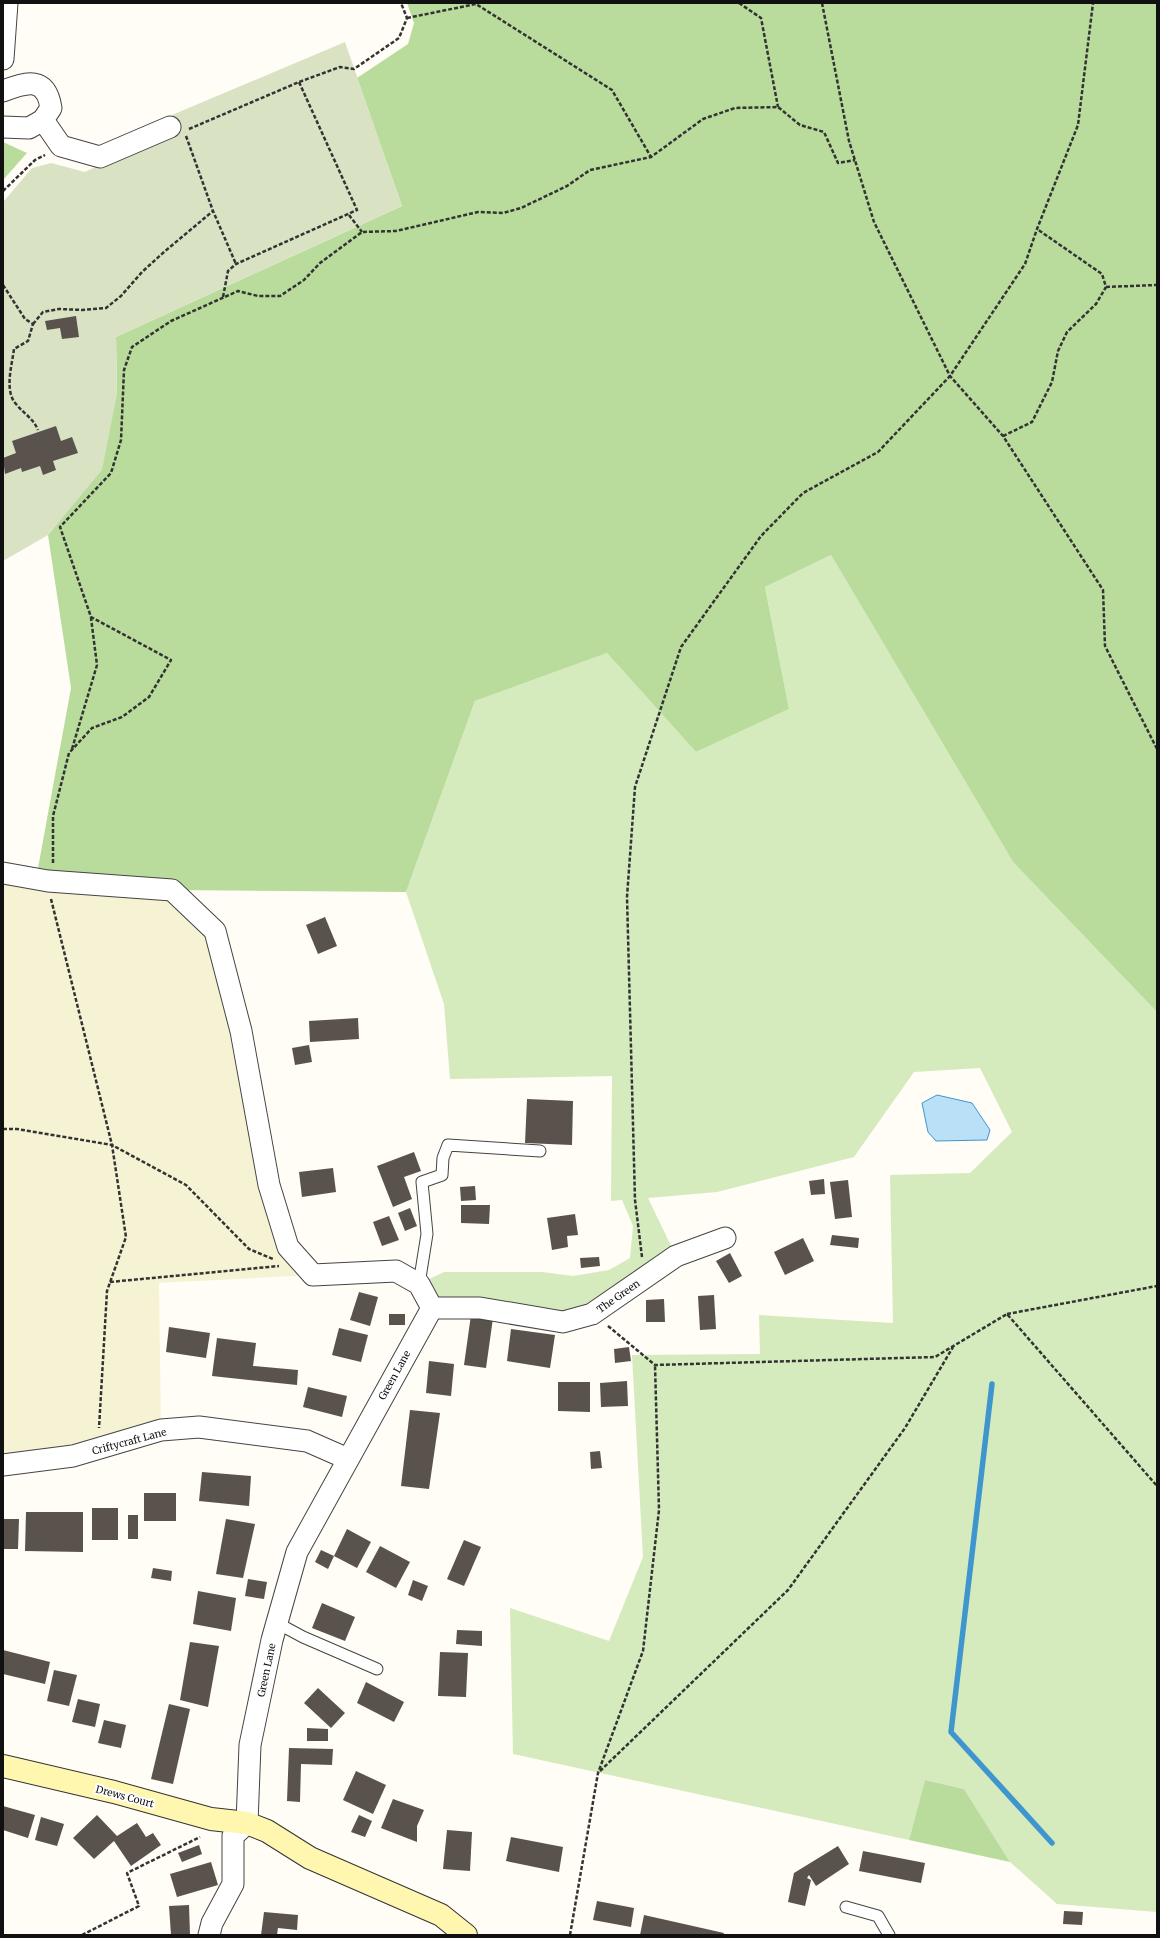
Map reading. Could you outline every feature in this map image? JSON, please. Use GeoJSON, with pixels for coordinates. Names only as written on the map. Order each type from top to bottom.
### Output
{"type":"FeatureCollection","features":[{"type":"Feature","properties":{"kind":"street"},"geometry":{"type":"LineString","coordinates":[[3,59],[6,3]]}},
{"type":"Feature","properties":{"kind":"street"},"geometry":{"type":"LineString","coordinates":[[3,83],[3,91],[19,85],[32,84],[43,88],[49,95],[51,108],[43,120],[29,128],[3,127]]}},
{"type":"Feature","properties":{"kind":"street"},"geometry":{"type":"LineString","coordinates":[[43,120],[61,146],[100,158],[177,129]]}},
{"type":"Feature","properties":{"kind":"street"},"geometry":{"type":"LineString","coordinates":[[3,873],[51,881],[172,890],[215,931],[240,1030],[269,1185],[288,1247],[313,1275],[396,1271],[419,1284],[432,1308]]}},
{"type":"Feature","properties":{"kind":"street","name":"The Green"},"geometry":{"type":"LineString","coordinates":[[432,1308],[480,1308],[563,1322],[592,1314],[676,1256],[725,1238]]}},
{"type":"Feature","properties":{"kind":"street","name":"Green Lane"},"geometry":{"type":"LineString","coordinates":[[247,1823],[250,1745],[277,1623],[297,1552],[432,1308]]}},
{"type":"Feature","properties":{"kind":"street","name":"Criftycraft Lane"},"geometry":{"type":"LineString","coordinates":[[3,1465],[73,1456],[161,1430],[199,1427],[307,1441],[348,1459]]}},
{"type":"Feature","properties":{"kind":"street","name":"Drews Court"},"geometry":{"type":"LineString","coordinates":[[3,1766],[114,1792],[211,1819],[247,1823]]}},
{"type":"Feature","properties":{"kind":"street"},"geometry":{"type":"LineString","coordinates":[[209,1935],[212,1923],[232,1884],[233,1836],[247,1823],[267,1831],[310,1858],[441,1915],[466,1935]]}},
{"type":"Feature","properties":{"kind":"lane"},"geometry":{"type":"LineString","coordinates":[[419,1284],[427,1234],[422,1182],[442,1175],[443,1158],[448,1145],[540,1151]]}},
{"type":"Feature","properties":{"kind":"lane"},"geometry":{"type":"LineString","coordinates":[[277,1623],[303,1637],[377,1669]]}},
{"type":"Feature","properties":{"kind":"lane"},"geometry":{"type":"LineString","coordinates":[[846,1907],[878,1916],[890,1935]]}},
{"type":"Feature","properties":{"kind":"path"},"geometry":{"type":"LineString","coordinates":[[236,264],[177,129],[340,67],[354,69],[399,38],[407,18],[401,3]]}},
{"type":"Feature","properties":{"kind":"path"},"geometry":{"type":"LineString","coordinates":[[407,18],[476,3],[612,90],[651,157]]}},
{"type":"Feature","properties":{"kind":"path"},"geometry":{"type":"LineString","coordinates":[[739,3],[761,18],[778,107],[800,125],[824,132],[838,163],[855,160]]}},
{"type":"Feature","properties":{"kind":"path"},"geometry":{"type":"LineString","coordinates":[[822,3],[849,141],[874,222],[950,376],[1003,436],[1103,590],[1105,646],[1157,749]]}},
{"type":"Feature","properties":{"kind":"path"},"geometry":{"type":"LineString","coordinates":[[644,1278],[635,1200],[627,897],[635,787],[681,647],[761,536],[803,493],[878,452],[950,376],[1025,264],[1037,229],[1078,125],[1093,3]]}},
{"type":"Feature","properties":{"kind":"path"},"geometry":{"type":"LineString","coordinates":[[223,298],[228,271],[236,264],[349,215],[357,210],[298,82]]}},
{"type":"Feature","properties":{"kind":"path"},"geometry":{"type":"LineString","coordinates":[[72,751],[97,665],[91,617],[60,527],[111,472],[121,440],[124,370],[132,347],[171,321],[238,291],[258,296],[280,296],[304,280],[320,263],[362,232],[396,230],[478,212],[503,213],[521,208],[567,186],[590,170],[651,157],[703,119],[735,108],[778,107]]}},
{"type":"Feature","properties":{"kind":"path"},"geometry":{"type":"LineString","coordinates":[[3,191],[35,160],[61,146]]}},
{"type":"Feature","properties":{"kind":"path"},"geometry":{"type":"LineString","coordinates":[[38,430],[34,420],[15,403],[10,394],[10,376],[14,349],[28,341],[33,324],[43,312],[59,309],[82,310],[106,308],[121,296],[142,272],[164,252],[213,211]]}},
{"type":"Feature","properties":{"kind":"path"},"geometry":{"type":"LineString","coordinates":[[349,215],[362,232]]}},
{"type":"Feature","properties":{"kind":"path"},"geometry":{"type":"LineString","coordinates":[[1003,436],[1032,422],[1052,382],[1058,351],[1067,332],[1096,304],[1106,287],[1102,274],[1037,229]]}},
{"type":"Feature","properties":{"kind":"path"},"geometry":{"type":"LineString","coordinates":[[3,284],[25,319],[33,324]]}},
{"type":"Feature","properties":{"kind":"path"},"geometry":{"type":"LineString","coordinates":[[1106,287],[1157,285]]}},
{"type":"Feature","properties":{"kind":"path"},"geometry":{"type":"LineString","coordinates":[[91,617],[170,660],[148,697],[122,717],[92,728],[69,753],[53,816],[50,894],[112,1145],[126,1238],[107,1291],[98,1432],[100,1449]]}},
{"type":"Feature","properties":{"kind":"path"},"geometry":{"type":"LineString","coordinates":[[3,1128],[112,1145],[186,1185],[250,1249],[276,1260]]}},
{"type":"Feature","properties":{"kind":"path"},"geometry":{"type":"LineString","coordinates":[[110,1282],[281,1266]]}},
{"type":"Feature","properties":{"kind":"path"},"geometry":{"type":"LineString","coordinates":[[592,1314],[622,1336],[655,1365],[934,1357],[1007,1314],[1157,1286]]}},
{"type":"Feature","properties":{"kind":"path"},"geometry":{"type":"LineString","coordinates":[[1007,1314],[1157,1486]]}},
{"type":"Feature","properties":{"kind":"path"},"geometry":{"type":"LineString","coordinates":[[598,1773],[788,1590],[904,1428],[954,1345]]}},
{"type":"Feature","properties":{"kind":"path"},"geometry":{"type":"LineString","coordinates":[[570,1935],[598,1773],[644,1651],[659,1510],[655,1365]]}},
{"type":"Feature","properties":{"kind":"path"},"geometry":{"type":"LineString","coordinates":[[82,1935],[138,1906],[127,1873],[213,1831],[226,1821]]}},
{"type":"Feature","properties":{"kind":"shaded area"},"geometry":{"type":"Polygon","coordinates":[[[3,873],[172,890],[215,931],[269,1185],[313,1275],[159,1283],[161,1430],[3,1465],[3,873]]]}},
{"type":"Feature","properties":{"kind":"green space"},"geometry":{"type":"Polygon","coordinates":[[[407,3],[1157,3],[1157,1012],[1013,862],[831,555],[765,587],[789,709],[696,752],[607,653],[475,701],[406,892],[172,890],[36,879],[71,688],[48,535],[65,514],[117,394],[116,337],[402,206],[357,78],[408,44],[414,23],[407,3]]]}},
{"type":"Feature","properties":{"kind":"green space"},"geometry":{"type":"Polygon","coordinates":[[[345,42],[402,206],[116,337],[117,394],[102,470],[48,535],[3,561],[3,202],[32,168],[51,163],[85,172],[162,134],[172,115],[345,42]]]}},
{"type":"Feature","properties":{"kind":"green space"},"geometry":{"type":"Polygon","coordinates":[[[3,142],[27,153],[3,180],[3,142]]]}},
{"type":"Feature","properties":{"kind":"green space"},"geometry":{"type":"Polygon","coordinates":[[[831,555],[1013,862],[1157,1012],[1157,1912],[1057,1904],[1010,1862],[964,1789],[925,1780],[909,1840],[513,1754],[510,1608],[609,1641],[643,1557],[632,1355],[760,1354],[759,1315],[893,1323],[890,1175],[970,1173],[1012,1132],[980,1068],[914,1072],[854,1157],[717,1192],[648,1198],[676,1256],[592,1314],[432,1308],[419,1284],[444,1272],[542,1272],[573,1276],[609,1270],[630,1258],[633,1226],[622,1200],[611,1201],[612,1076],[450,1079],[444,1004],[406,892],[475,701],[607,653],[696,752],[789,709],[765,587],[831,555]]]}},
{"type":"Feature","properties":{"kind":"green space"},"geometry":{"type":"Polygon","coordinates":[[[925,1780],[964,1789],[1010,1862],[909,1840],[925,1780]]]}},
{"type":"Feature","properties":{"kind":"water"},"geometry":{"type":"Polygon","coordinates":[[[937,1095],[972,1103],[990,1130],[987,1140],[936,1141],[928,1132],[922,1103],[937,1095]]]}},
{"type":"Feature","properties":{"kind":"building"},"geometry":{"type":"Polygon","coordinates":[[[76,316],[79,337],[62,339],[60,328],[47,330],[45,321],[76,316]]]}},
{"type":"Feature","properties":{"kind":"building"},"geometry":{"type":"Polygon","coordinates":[[[56,426],[61,441],[72,437],[78,453],[53,461],[56,470],[43,475],[40,466],[22,472],[21,468],[5,474],[3,458],[16,453],[12,441],[56,426]]]}},
{"type":"Feature","properties":{"kind":"building"},"geometry":{"type":"Polygon","coordinates":[[[325,917],[337,946],[318,954],[306,925],[325,917]]]}},
{"type":"Feature","properties":{"kind":"building"},"geometry":{"type":"Polygon","coordinates":[[[358,1018],[359,1039],[310,1042],[309,1021],[358,1018]]]}},
{"type":"Feature","properties":{"kind":"building"},"geometry":{"type":"Polygon","coordinates":[[[309,1045],[312,1062],[295,1065],[292,1048],[309,1045]]]}},
{"type":"Feature","properties":{"kind":"building"},"geometry":{"type":"Polygon","coordinates":[[[527,1099],[573,1101],[572,1145],[525,1143],[527,1099]]]}},
{"type":"Feature","properties":{"kind":"building"},"geometry":{"type":"Polygon","coordinates":[[[414,1152],[421,1171],[404,1177],[412,1199],[393,1207],[377,1166],[414,1152]]]}},
{"type":"Feature","properties":{"kind":"building"},"geometry":{"type":"Polygon","coordinates":[[[333,1168],[336,1192],[302,1197],[299,1172],[333,1168]]]}},
{"type":"Feature","properties":{"kind":"building"},"geometry":{"type":"Polygon","coordinates":[[[824,1179],[825,1194],[811,1195],[809,1181],[824,1179]]]}},
{"type":"Feature","properties":{"kind":"building"},"geometry":{"type":"Polygon","coordinates":[[[848,1180],[852,1217],[835,1219],[830,1182],[848,1180]]]}},
{"type":"Feature","properties":{"kind":"building"},"geometry":{"type":"Polygon","coordinates":[[[475,1186],[476,1200],[461,1201],[460,1187],[475,1186]]]}},
{"type":"Feature","properties":{"kind":"building"},"geometry":{"type":"Polygon","coordinates":[[[461,1205],[490,1205],[489,1224],[461,1223],[461,1205]]]}},
{"type":"Feature","properties":{"kind":"building"},"geometry":{"type":"Polygon","coordinates":[[[410,1208],[417,1226],[405,1231],[398,1213],[410,1208]]]}},
{"type":"Feature","properties":{"kind":"building"},"geometry":{"type":"Polygon","coordinates":[[[575,1214],[578,1235],[567,1236],[568,1247],[552,1250],[547,1218],[575,1214]]]}},
{"type":"Feature","properties":{"kind":"building"},"geometry":{"type":"Polygon","coordinates":[[[389,1216],[399,1240],[382,1246],[373,1222],[389,1216]]]}},
{"type":"Feature","properties":{"kind":"building"},"geometry":{"type":"Polygon","coordinates":[[[832,1235],[859,1238],[858,1248],[830,1245],[832,1235]]]}},
{"type":"Feature","properties":{"kind":"building"},"geometry":{"type":"Polygon","coordinates":[[[803,1238],[814,1261],[785,1275],[774,1252],[803,1238]]]}},
{"type":"Feature","properties":{"kind":"building"},"geometry":{"type":"Polygon","coordinates":[[[730,1253],[742,1276],[729,1283],[716,1261],[730,1253]]]}},
{"type":"Feature","properties":{"kind":"building"},"geometry":{"type":"Polygon","coordinates":[[[599,1257],[600,1266],[581,1268],[580,1258],[599,1257]]]}},
{"type":"Feature","properties":{"kind":"building"},"geometry":{"type":"Polygon","coordinates":[[[359,1292],[378,1297],[370,1326],[350,1320],[359,1292]]]}},
{"type":"Feature","properties":{"kind":"building"},"geometry":{"type":"Polygon","coordinates":[[[714,1295],[716,1329],[700,1330],[698,1296],[714,1295]]]}},
{"type":"Feature","properties":{"kind":"building"},"geometry":{"type":"Polygon","coordinates":[[[664,1299],[665,1322],[646,1322],[646,1300],[664,1299]]]}},
{"type":"Feature","properties":{"kind":"building"},"geometry":{"type":"Polygon","coordinates":[[[389,1314],[405,1314],[405,1325],[389,1325],[389,1314]]]}},
{"type":"Feature","properties":{"kind":"building"},"geometry":{"type":"Polygon","coordinates":[[[471,1315],[493,1318],[486,1368],[464,1365],[471,1315]]]}},
{"type":"Feature","properties":{"kind":"building"},"geometry":{"type":"Polygon","coordinates":[[[169,1327],[210,1333],[206,1358],[166,1352],[169,1327]]]}},
{"type":"Feature","properties":{"kind":"building"},"geometry":{"type":"Polygon","coordinates":[[[339,1328],[368,1335],[361,1362],[332,1355],[339,1328]]]}},
{"type":"Feature","properties":{"kind":"building"},"geometry":{"type":"Polygon","coordinates":[[[511,1329],[555,1335],[550,1368],[507,1361],[511,1329]]]}},
{"type":"Feature","properties":{"kind":"building"},"geometry":{"type":"Polygon","coordinates":[[[217,1338],[256,1343],[253,1366],[298,1370],[297,1385],[212,1376],[217,1338]]]}},
{"type":"Feature","properties":{"kind":"building"},"geometry":{"type":"Polygon","coordinates":[[[629,1347],[631,1361],[615,1363],[614,1349],[629,1347]]]}},
{"type":"Feature","properties":{"kind":"building"},"geometry":{"type":"Polygon","coordinates":[[[429,1361],[454,1364],[451,1396],[426,1393],[429,1361]]]}},
{"type":"Feature","properties":{"kind":"building"},"geometry":{"type":"Polygon","coordinates":[[[627,1381],[628,1406],[601,1407],[600,1383],[627,1381]]]}},
{"type":"Feature","properties":{"kind":"building"},"geometry":{"type":"Polygon","coordinates":[[[558,1382],[590,1382],[590,1412],[558,1411],[558,1382]]]}},
{"type":"Feature","properties":{"kind":"building"},"geometry":{"type":"Polygon","coordinates":[[[308,1387],[347,1396],[342,1417],[303,1407],[308,1387]]]}},
{"type":"Feature","properties":{"kind":"building"},"geometry":{"type":"Polygon","coordinates":[[[410,1410],[440,1413],[429,1489],[401,1486],[410,1410]]]}},
{"type":"Feature","properties":{"kind":"building"},"geometry":{"type":"Polygon","coordinates":[[[600,1451],[602,1468],[591,1469],[590,1452],[600,1451]]]}},
{"type":"Feature","properties":{"kind":"building"},"geometry":{"type":"Polygon","coordinates":[[[202,1472],[251,1476],[249,1506],[199,1501],[202,1472]]]}},
{"type":"Feature","properties":{"kind":"building"},"geometry":{"type":"Polygon","coordinates":[[[144,1493],[176,1493],[176,1521],[144,1521],[144,1493]]]}},
{"type":"Feature","properties":{"kind":"building"},"geometry":{"type":"Polygon","coordinates":[[[92,1508],[118,1508],[118,1540],[92,1540],[92,1508]]]}},
{"type":"Feature","properties":{"kind":"building"},"geometry":{"type":"Polygon","coordinates":[[[26,1512],[83,1512],[83,1552],[25,1551],[26,1512]]]}},
{"type":"Feature","properties":{"kind":"building"},"geometry":{"type":"Polygon","coordinates":[[[128,1515],[138,1515],[138,1539],[128,1539],[128,1515]]]}},
{"type":"Feature","properties":{"kind":"building"},"geometry":{"type":"Polygon","coordinates":[[[3,1519],[19,1519],[18,1549],[3,1549],[3,1519]]]}},
{"type":"Feature","properties":{"kind":"building"},"geometry":{"type":"Polygon","coordinates":[[[226,1519],[255,1524],[243,1578],[216,1574],[226,1519]]]}},
{"type":"Feature","properties":{"kind":"building"},"geometry":{"type":"Polygon","coordinates":[[[347,1529],[371,1542],[357,1568],[334,1556],[347,1529]]]}},
{"type":"Feature","properties":{"kind":"building"},"geometry":{"type":"Polygon","coordinates":[[[464,1540],[481,1547],[464,1586],[447,1579],[464,1540]]]}},
{"type":"Feature","properties":{"kind":"building"},"geometry":{"type":"Polygon","coordinates":[[[380,1546],[410,1562],[396,1588],[366,1572],[380,1546]]]}},
{"type":"Feature","properties":{"kind":"building"},"geometry":{"type":"Polygon","coordinates":[[[321,1550],[334,1556],[328,1569],[315,1562],[321,1550]]]}},
{"type":"Feature","properties":{"kind":"building"},"geometry":{"type":"Polygon","coordinates":[[[153,1568],[172,1571],[171,1581],[151,1578],[153,1568]]]}},
{"type":"Feature","properties":{"kind":"building"},"geometry":{"type":"Polygon","coordinates":[[[248,1579],[267,1582],[264,1599],[245,1596],[248,1579]]]}},
{"type":"Feature","properties":{"kind":"building"},"geometry":{"type":"Polygon","coordinates":[[[413,1580],[428,1586],[422,1601],[408,1595],[413,1580]]]}},
{"type":"Feature","properties":{"kind":"building"},"geometry":{"type":"Polygon","coordinates":[[[198,1591],[236,1598],[231,1631],[193,1624],[198,1591]]]}},
{"type":"Feature","properties":{"kind":"building"},"geometry":{"type":"Polygon","coordinates":[[[322,1603],[355,1617],[345,1641],[312,1628],[322,1603]]]}},
{"type":"Feature","properties":{"kind":"building"},"geometry":{"type":"Polygon","coordinates":[[[457,1630],[482,1631],[482,1646],[456,1644],[457,1630]]]}},
{"type":"Feature","properties":{"kind":"building"},"geometry":{"type":"Polygon","coordinates":[[[190,1642],[219,1646],[208,1707],[180,1700],[190,1642]]]}},
{"type":"Feature","properties":{"kind":"building"},"geometry":{"type":"Polygon","coordinates":[[[3,1650],[50,1662],[45,1684],[3,1674],[3,1650]]]}},
{"type":"Feature","properties":{"kind":"building"},"geometry":{"type":"Polygon","coordinates":[[[440,1652],[468,1653],[466,1697],[438,1696],[440,1652]]]}},
{"type":"Feature","properties":{"kind":"building"},"geometry":{"type":"Polygon","coordinates":[[[54,1670],[77,1675],[69,1706],[47,1701],[54,1670]]]}},
{"type":"Feature","properties":{"kind":"building"},"geometry":{"type":"Polygon","coordinates":[[[366,1682],[404,1702],[394,1722],[357,1703],[366,1682]]]}},
{"type":"Feature","properties":{"kind":"building"},"geometry":{"type":"Polygon","coordinates":[[[318,1688],[345,1713],[331,1728],[304,1703],[318,1688]]]}},
{"type":"Feature","properties":{"kind":"building"},"geometry":{"type":"Polygon","coordinates":[[[78,1699],[100,1704],[95,1727],[72,1722],[78,1699]]]}},
{"type":"Feature","properties":{"kind":"building"},"geometry":{"type":"Polygon","coordinates":[[[169,1704],[190,1709],[173,1784],[151,1779],[169,1704]]]}},
{"type":"Feature","properties":{"kind":"building"},"geometry":{"type":"Polygon","coordinates":[[[104,1720],[126,1725],[121,1748],[98,1743],[104,1720]]]}},
{"type":"Feature","properties":{"kind":"building"},"geometry":{"type":"Polygon","coordinates":[[[307,1728],[328,1729],[328,1741],[307,1741],[307,1728]]]}},
{"type":"Feature","properties":{"kind":"building"},"geometry":{"type":"Polygon","coordinates":[[[289,1748],[333,1749],[332,1765],[301,1764],[300,1802],[287,1801],[289,1748]]]}},
{"type":"Feature","properties":{"kind":"building"},"geometry":{"type":"Polygon","coordinates":[[[356,1771],[386,1785],[373,1814],[343,1800],[356,1771]]]}},
{"type":"Feature","properties":{"kind":"building"},"geometry":{"type":"Polygon","coordinates":[[[393,1799],[424,1810],[417,1826],[417,1842],[381,1828],[393,1799]]]}},
{"type":"Feature","properties":{"kind":"building"},"geometry":{"type":"Polygon","coordinates":[[[3,1806],[35,1815],[28,1838],[3,1830],[3,1806]]]}},
{"type":"Feature","properties":{"kind":"building"},"geometry":{"type":"Polygon","coordinates":[[[97,1815],[117,1836],[137,1823],[146,1837],[153,1833],[161,1845],[131,1866],[114,1841],[94,1859],[73,1838],[97,1815]]]}},
{"type":"Feature","properties":{"kind":"building"},"geometry":{"type":"Polygon","coordinates":[[[359,1815],[372,1821],[365,1837],[351,1832],[359,1815]]]}},
{"type":"Feature","properties":{"kind":"building"},"geometry":{"type":"Polygon","coordinates":[[[41,1817],[64,1824],[57,1846],[35,1840],[41,1817]]]}},
{"type":"Feature","properties":{"kind":"building"},"geometry":{"type":"Polygon","coordinates":[[[447,1830],[472,1832],[470,1871],[443,1869],[447,1830]]]}},
{"type":"Feature","properties":{"kind":"building"},"geometry":{"type":"Polygon","coordinates":[[[511,1837],[563,1847],[559,1872],[506,1861],[511,1837]]]}},
{"type":"Feature","properties":{"kind":"building"},"geometry":{"type":"Polygon","coordinates":[[[199,1845],[202,1854],[182,1862],[178,1853],[199,1845]]]}},
{"type":"Feature","properties":{"kind":"building"},"geometry":{"type":"Polygon","coordinates":[[[838,1846],[849,1864],[816,1886],[809,1875],[807,1878],[811,1880],[805,1906],[788,1902],[794,1873],[838,1846]]]}},
{"type":"Feature","properties":{"kind":"building"},"geometry":{"type":"Polygon","coordinates":[[[863,1851],[925,1863],[921,1883],[859,1871],[863,1851]]]}},
{"type":"Feature","properties":{"kind":"building"},"geometry":{"type":"Polygon","coordinates":[[[211,1862],[218,1885],[177,1897],[170,1874],[211,1862]]]}},
{"type":"Feature","properties":{"kind":"building"},"geometry":{"type":"Polygon","coordinates":[[[597,1901],[634,1908],[631,1927],[593,1920],[597,1901]]]}},
{"type":"Feature","properties":{"kind":"building"},"geometry":{"type":"Polygon","coordinates":[[[189,1905],[190,1935],[171,1935],[169,1906],[189,1905]]]}},
{"type":"Feature","properties":{"kind":"building"},"geometry":{"type":"Polygon","coordinates":[[[1064,1911],[1083,1912],[1082,1925],[1063,1924],[1064,1911]]]}},
{"type":"Feature","properties":{"kind":"building"},"geometry":{"type":"Polygon","coordinates":[[[264,1912],[298,1915],[297,1930],[278,1928],[277,1935],[261,1935],[264,1912]]]}},
{"type":"Feature","properties":{"kind":"building"},"geometry":{"type":"Polygon","coordinates":[[[644,1915],[724,1933],[723,1935],[640,1935],[644,1915]]]}},
{"type":"Feature","properties":{"kind":"waterway"},"geometry":{"type":"LineString","coordinates":[[992,1384],[951,1732],[1052,1843]]}}]}
